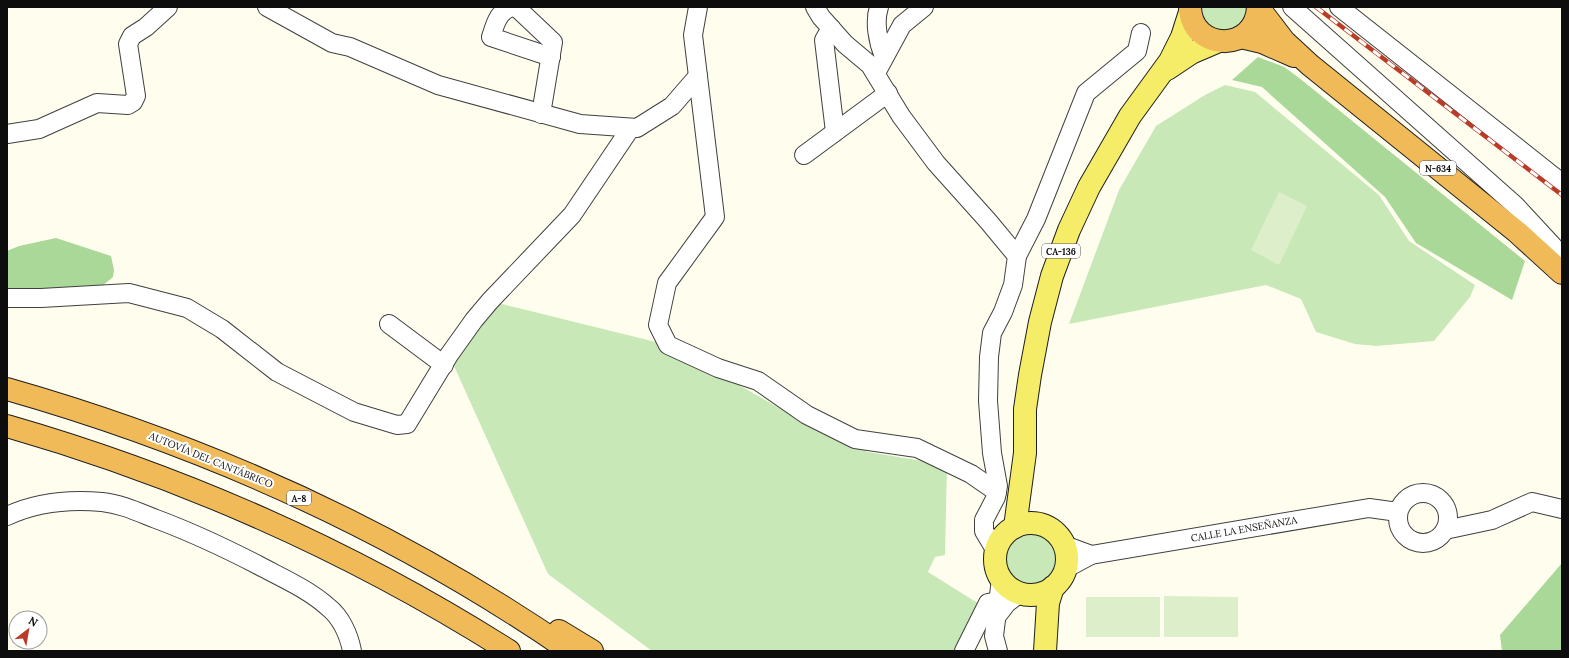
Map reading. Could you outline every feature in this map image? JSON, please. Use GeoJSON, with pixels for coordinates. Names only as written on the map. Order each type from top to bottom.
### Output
{"type":"FeatureCollection","features":[{"type":"Feature","properties":{"kind":"highway","name":"N-634"},"geometry":{"type":"LineString","coordinates":[[1258,7],[1284,41],[1310,65],[1517,232],[1557,268]]}},
{"type":"Feature","properties":{"kind":"highway","name":"N-634"},"geometry":{"type":"LineString","coordinates":[[1219,41],[1230,41],[1241,37],[1254,25],[1258,7]]}},
{"type":"Feature","properties":{"kind":"highway"},"geometry":{"type":"LineString","coordinates":[[1190,10],[1192,19],[1200,32],[1219,41]]}},
{"type":"Feature","properties":{"kind":"highway","name":"N-634"},"geometry":{"type":"LineString","coordinates":[[1241,37],[1272,46],[1310,65]]}},
{"type":"Feature","properties":{"kind":"highway","name":"AUTOVÍA DEL CANTÁBRICO"},"geometry":{"type":"LineString","coordinates":[[7,389],[134,430],[251,476],[384,539],[488,598],[570,651]]}},
{"type":"Feature","properties":{"kind":"highway"},"geometry":{"type":"LineString","coordinates":[[7,426],[132,466],[203,493],[350,560],[444,611],[509,651]]}},
{"type":"Feature","properties":{"kind":"highway"},"geometry":{"type":"LineString","coordinates":[[134,430],[199,449],[278,478],[412,545],[483,585],[592,651]]}},
{"type":"Feature","properties":{"kind":"highway"},"geometry":{"type":"LineString","coordinates":[[132,466],[219,505],[347,569],[421,611],[480,651]]}},
{"type":"Feature","properties":{"kind":"main road"},"geometry":{"type":"LineString","coordinates":[[1162,72],[1176,50],[1190,10]]}},
{"type":"Feature","properties":{"kind":"main road"},"geometry":{"type":"LineString","coordinates":[[1162,72],[1191,52],[1219,41]]}},
{"type":"Feature","properties":{"kind":"main road","name":"CA-136"},"geometry":{"type":"LineString","coordinates":[[1025,453],[1025,409],[1032,362],[1046,300],[1061,250],[1080,204],[1100,165],[1137,106],[1162,72]]}},
{"type":"Feature","properties":{"kind":"main road"},"geometry":{"type":"LineString","coordinates":[[1025,453],[1032,496],[1037,511],[1046,527]]}},
{"type":"Feature","properties":{"kind":"main road"},"geometry":{"type":"LineString","coordinates":[[1015,527],[1025,453]]}},
{"type":"Feature","properties":{"kind":"main road"},"geometry":{"type":"LineString","coordinates":[[1031,523],[1046,527],[1054,531],[1064,546],[1067,557],[1065,569],[1061,579],[1053,587],[1039,594],[1022,594],[1009,588],[1001,579],[996,566],[996,551],[1002,537],[1015,527],[1031,523]]}},
{"type":"Feature","properties":{"kind":"main road"},"geometry":{"type":"LineString","coordinates":[[1045,648],[1048,603],[1053,587]]}},
{"type":"Feature","properties":{"kind":"main road"},"geometry":{"type":"LineString","coordinates":[[1022,594],[1045,648]]}},
{"type":"Feature","properties":{"kind":"street"},"geometry":{"type":"LineString","coordinates":[[7,134],[39,129],[98,103],[128,105],[132,102],[136,96],[128,44],[132,36],[146,27],[168,7]]}},
{"type":"Feature","properties":{"kind":"street"},"geometry":{"type":"LineString","coordinates":[[267,7],[332,43],[350,47],[438,85],[580,124],[630,129],[637,128],[672,106],[698,76]]}},
{"type":"Feature","properties":{"kind":"street"},"geometry":{"type":"LineString","coordinates":[[512,7],[506,9],[498,18],[491,37],[551,57]]}},
{"type":"Feature","properties":{"kind":"street"},"geometry":{"type":"LineString","coordinates":[[516,7],[554,42],[542,114]]}},
{"type":"Feature","properties":{"kind":"street"},"geometry":{"type":"LineString","coordinates":[[698,7],[693,35],[715,217],[667,283],[658,325],[668,345],[718,368],[758,381],[807,415],[855,439],[917,448],[971,474],[997,492]]}},
{"type":"Feature","properties":{"kind":"street"},"geometry":{"type":"LineString","coordinates":[[815,7],[845,44],[870,65],[901,116],[936,164],[988,221],[1016,256]]}},
{"type":"Feature","properties":{"kind":"street"},"geometry":{"type":"LineString","coordinates":[[879,7],[876,14],[879,45],[884,57]]}},
{"type":"Feature","properties":{"kind":"street"},"geometry":{"type":"LineString","coordinates":[[876,73],[902,25],[924,7]]}},
{"type":"Feature","properties":{"kind":"street"},"geometry":{"type":"LineString","coordinates":[[1292,7],[1516,206],[1557,253],[1557,268]]}},
{"type":"Feature","properties":{"kind":"street"},"geometry":{"type":"LineString","coordinates":[[1339,7],[1360,14],[1562,183]]}},
{"type":"Feature","properties":{"kind":"street"},"geometry":{"type":"LineString","coordinates":[[129,23],[146,27]]}},
{"type":"Feature","properties":{"kind":"street"},"geometry":{"type":"LineString","coordinates":[[831,28],[824,40],[835,132]]}},
{"type":"Feature","properties":{"kind":"street"},"geometry":{"type":"LineString","coordinates":[[996,551],[984,531],[984,520],[997,492],[998,486],[992,453],[988,401],[992,334],[1014,285],[1016,256],[1036,219],[1086,93],[1137,51],[1141,33]]}},
{"type":"Feature","properties":{"kind":"street"},"geometry":{"type":"LineString","coordinates":[[804,155],[888,93]]}},
{"type":"Feature","properties":{"kind":"street"},"geometry":{"type":"LineString","coordinates":[[7,298],[41,298],[129,293],[187,308],[222,328],[277,372],[354,412],[397,425],[407,424],[474,320],[490,301],[572,215],[630,129]]}},
{"type":"Feature","properties":{"kind":"street"},"geometry":{"type":"LineString","coordinates":[[389,324],[444,365]]}},
{"type":"Feature","properties":{"kind":"street"},"geometry":{"type":"LineString","coordinates":[[1445,530],[1448,514],[1441,500],[1435,495],[1420,492],[1412,494],[1401,504],[1397,520],[1400,529],[1412,540],[1420,543],[1436,539],[1445,530],[1492,520],[1532,502],[1562,509]]}},
{"type":"Feature","properties":{"kind":"street"},"geometry":{"type":"LineString","coordinates":[[7,516],[19,510],[46,503],[76,500],[103,502],[127,507],[168,523],[224,548],[305,589],[330,608],[349,635],[352,651]]}},
{"type":"Feature","properties":{"kind":"street","name":"CALLE LA ENSEÑANZA"},"geometry":{"type":"LineString","coordinates":[[1065,569],[1091,555],[1369,508],[1398,512]]}},
{"type":"Feature","properties":{"kind":"street","name":"CALLE LA ENSEÑANZA"},"geometry":{"type":"LineString","coordinates":[[1064,546],[1091,555]]}},
{"type":"Feature","properties":{"kind":"street"},"geometry":{"type":"LineString","coordinates":[[984,651],[996,644],[997,608],[1001,579]]}},
{"type":"Feature","properties":{"kind":"street"},"geometry":{"type":"LineString","coordinates":[[997,608],[1022,594]]}},
{"type":"Feature","properties":{"kind":"street"},"geometry":{"type":"LineString","coordinates":[[964,651],[988,603],[997,608]]}},
{"type":"Feature","properties":{"kind":"green space"},"geometry":{"type":"Polygon","coordinates":[[[1198,7],[1251,8],[1233,33],[1208,29],[1198,7]]]}},
{"type":"Feature","properties":{"kind":"green space"},"geometry":{"type":"Polygon","coordinates":[[[1258,57],[1284,67],[1298,77],[1525,261],[1512,300],[1416,243],[1385,197],[1262,87],[1232,80],[1258,57]]]}},
{"type":"Feature","properties":{"kind":"green space"},"geometry":{"type":"Polygon","coordinates":[[[1225,85],[1255,92],[1379,195],[1409,241],[1475,285],[1470,297],[1434,341],[1376,346],[1355,344],[1316,332],[1301,299],[1266,285],[1069,324],[1119,190],[1156,126],[1205,95],[1225,85]]]}},
{"type":"Feature","properties":{"kind":"green space"},"geometry":{"type":"Polygon","coordinates":[[[1279,192],[1307,206],[1279,265],[1251,250],[1279,192]]]}},
{"type":"Feature","properties":{"kind":"green space"},"geometry":{"type":"Polygon","coordinates":[[[56,238],[111,256],[114,270],[113,277],[101,287],[7,291],[7,251],[19,246],[56,238]]]}},
{"type":"Feature","properties":{"kind":"green space"},"geometry":{"type":"Polygon","coordinates":[[[490,301],[668,345],[820,431],[868,452],[947,465],[945,555],[935,557],[928,572],[984,607],[959,651],[652,651],[548,574],[449,355],[490,301]]]}},
{"type":"Feature","properties":{"kind":"green space"},"geometry":{"type":"Polygon","coordinates":[[[1032,531],[1043,533],[1052,539],[1058,548],[1060,559],[1058,570],[1052,579],[1043,585],[1032,587],[1021,585],[1012,579],[1006,570],[1004,559],[1006,548],[1012,539],[1021,533],[1032,531]]]}},
{"type":"Feature","properties":{"kind":"green space"},"geometry":{"type":"Polygon","coordinates":[[[1562,563],[1562,651],[1502,651],[1500,635],[1562,563]]]}},
{"type":"Feature","properties":{"kind":"green space"},"geometry":{"type":"Polygon","coordinates":[[[1164,596],[1238,597],[1238,637],[1164,637],[1164,596]]]}},
{"type":"Feature","properties":{"kind":"green space"},"geometry":{"type":"Polygon","coordinates":[[[1086,597],[1160,597],[1160,637],[1086,637],[1086,597]]]}},
{"type":"Feature","properties":{"kind":"railway"},"geometry":{"type":"LineString","coordinates":[[1316,7],[1562,195]]}}]}
